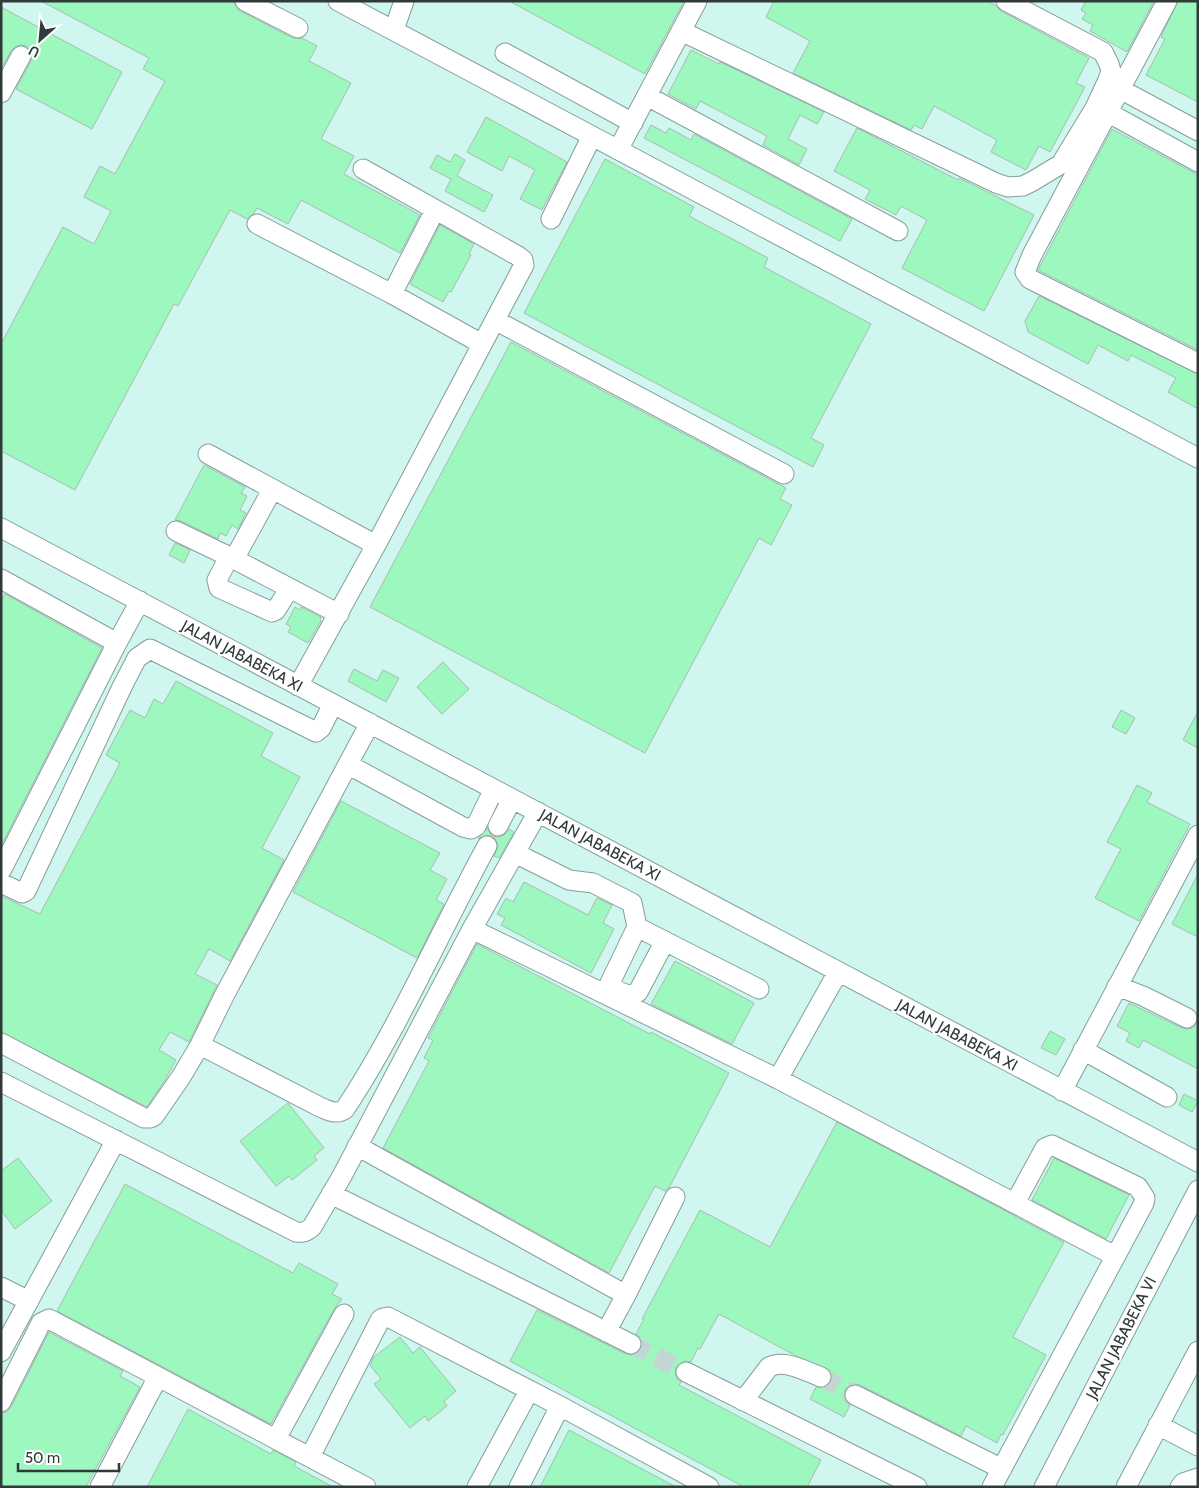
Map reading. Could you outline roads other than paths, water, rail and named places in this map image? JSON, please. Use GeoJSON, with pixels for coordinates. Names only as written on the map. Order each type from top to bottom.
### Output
{"type":"FeatureCollection","features":[{"type":"Feature","properties":{"kind":"street"},"geometry":{"type":"LineString","coordinates":[[245,1],[298,28]]}},
{"type":"Feature","properties":{"kind":"street"},"geometry":{"type":"LineString","coordinates":[[339,1],[1198,458]]}},
{"type":"Feature","properties":{"kind":"street"},"geometry":{"type":"LineString","coordinates":[[394,30],[404,1]]}},
{"type":"Feature","properties":{"kind":"street"},"geometry":{"type":"LineString","coordinates":[[618,150],[697,1]]}},
{"type":"Feature","properties":{"kind":"street"},"geometry":{"type":"LineString","coordinates":[[681,31],[996,183],[1008,187],[1016,187],[1033,181],[1062,164],[1095,108],[1108,80],[1110,71],[1108,58],[1103,52],[1006,1]]}},
{"type":"Feature","properties":{"kind":"street"},"geometry":{"type":"LineString","coordinates":[[1167,1],[1025,270],[1026,275],[1030,279],[1198,363]]}},
{"type":"Feature","properties":{"kind":"street"},"geometry":{"type":"LineString","coordinates":[[505,53],[634,123]]}},
{"type":"Feature","properties":{"kind":"street"},"geometry":{"type":"LineString","coordinates":[[1,93],[21,56]]}},
{"type":"Feature","properties":{"kind":"street"},"geometry":{"type":"LineString","coordinates":[[1120,89],[1198,130]]}},
{"type":"Feature","properties":{"kind":"street"},"geometry":{"type":"LineString","coordinates":[[646,96],[898,232]]}},
{"type":"Feature","properties":{"kind":"street"},"geometry":{"type":"LineString","coordinates":[[1107,112],[1198,162]]}},
{"type":"Feature","properties":{"kind":"street"},"geometry":{"type":"LineString","coordinates":[[551,219],[592,136]]}},
{"type":"Feature","properties":{"kind":"street"},"geometry":{"type":"LineString","coordinates":[[298,686],[339,614],[524,265],[523,260],[363,169]]}},
{"type":"Feature","properties":{"kind":"street"},"geometry":{"type":"LineString","coordinates":[[392,294],[435,210]]}},
{"type":"Feature","properties":{"kind":"street"},"geometry":{"type":"LineString","coordinates":[[257,224],[392,294],[482,344]]}},
{"type":"Feature","properties":{"kind":"street"},"geometry":{"type":"LineString","coordinates":[[495,320],[784,474]]}},
{"type":"Feature","properties":{"kind":"street"},"geometry":{"type":"LineString","coordinates":[[208,454],[376,545]]}},
{"type":"Feature","properties":{"kind":"street"},"geometry":{"type":"LineString","coordinates":[[272,490],[217,580],[219,588],[272,612],[276,610],[289,589]]}},
{"type":"Feature","properties":{"kind":"street","name":"JALAN JABABEKA XI"},"geometry":{"type":"LineString","coordinates":[[1,528],[1198,1162]]}},
{"type":"Feature","properties":{"kind":"street"},"geometry":{"type":"LineString","coordinates":[[176,531],[339,614]]}},
{"type":"Feature","properties":{"kind":"street"},"geometry":{"type":"LineString","coordinates":[[1,579],[117,644]]}},
{"type":"Feature","properties":{"kind":"street"},"geometry":{"type":"LineString","coordinates":[[1,871],[140,602]]}},
{"type":"Feature","properties":{"kind":"street"},"geometry":{"type":"LineString","coordinates":[[1,883],[22,893],[26,891],[122,687],[137,658],[150,649],[316,732],[321,728],[333,704]]}},
{"type":"Feature","properties":{"kind":"street"},"geometry":{"type":"LineString","coordinates":[[1,1044],[146,1119],[154,1116],[200,1045],[225,994],[370,723]]}},
{"type":"Feature","properties":{"kind":"street"},"geometry":{"type":"LineString","coordinates":[[348,765],[470,829],[476,826],[494,789]]}},
{"type":"Feature","properties":{"kind":"street"},"geometry":{"type":"LineString","coordinates":[[498,826],[512,799]]}},
{"type":"Feature","properties":{"kind":"street"},"geometry":{"type":"LineString","coordinates":[[1,1082],[296,1232],[302,1233],[312,1227],[331,1194],[472,929],[538,812]]}},
{"type":"Feature","properties":{"kind":"street"},"geometry":{"type":"LineString","coordinates":[[1062,1090],[1198,835]]}},
{"type":"Feature","properties":{"kind":"street"},"geometry":{"type":"LineString","coordinates":[[200,1045],[322,1108],[335,1112],[345,1109],[372,1066],[488,846]]}},
{"type":"Feature","properties":{"kind":"street"},"geometry":{"type":"LineString","coordinates":[[515,853],[569,880],[593,882],[632,903],[637,927],[610,983],[617,990],[629,995],[634,995],[638,992],[665,941]]}},
{"type":"Feature","properties":{"kind":"street"},"geometry":{"type":"LineString","coordinates":[[637,927],[759,989]]}},
{"type":"Feature","properties":{"kind":"street"},"geometry":{"type":"LineString","coordinates":[[472,929],[778,1079],[1115,1256]]}},
{"type":"Feature","properties":{"kind":"street"},"geometry":{"type":"LineString","coordinates":[[778,1079],[838,972]]}},
{"type":"Feature","properties":{"kind":"street"},"geometry":{"type":"LineString","coordinates":[[1117,986],[1144,996],[1187,1018]]}},
{"type":"Feature","properties":{"kind":"street"},"geometry":{"type":"LineString","coordinates":[[1083,1050],[1167,1097]]}},
{"type":"Feature","properties":{"kind":"street"},"geometry":{"type":"LineString","coordinates":[[1,1352],[116,1140]]}},
{"type":"Feature","properties":{"kind":"street"},"geometry":{"type":"LineString","coordinates":[[357,1146],[626,1295]]}},
{"type":"Feature","properties":{"kind":"street"},"geometry":{"type":"LineString","coordinates":[[992,1487],[1145,1198],[1138,1187],[1052,1146],[1048,1146],[1045,1148],[1015,1203]]}},
{"type":"Feature","properties":{"kind":"street","name":"JALAN JABABEKA VI"},"geometry":{"type":"LineString","coordinates":[[1044,1487],[1198,1190]]}},
{"type":"Feature","properties":{"kind":"street"},"geometry":{"type":"LineString","coordinates":[[331,1194],[631,1344]]}},
{"type":"Feature","properties":{"kind":"street"},"geometry":{"type":"LineString","coordinates":[[606,1332],[675,1197]]}},
{"type":"Feature","properties":{"kind":"street"},"geometry":{"type":"LineString","coordinates":[[1,1287],[29,1301]]}},
{"type":"Feature","properties":{"kind":"street"},"geometry":{"type":"LineString","coordinates":[[276,1439],[344,1314]]}},
{"type":"Feature","properties":{"kind":"street"},"geometry":{"type":"LineString","coordinates":[[310,1457],[380,1320],[388,1318],[560,1406],[710,1487]]}},
{"type":"Feature","properties":{"kind":"street"},"geometry":{"type":"LineString","coordinates":[[1,1402],[41,1323],[49,1319],[366,1487]]}},
{"type":"Feature","properties":{"kind":"street"},"geometry":{"type":"LineString","coordinates":[[1126,1487],[1198,1351]]}},
{"type":"Feature","properties":{"kind":"street"},"geometry":{"type":"LineString","coordinates":[[743,1400],[769,1367],[776,1364],[795,1367],[821,1377]]}},
{"type":"Feature","properties":{"kind":"street"},"geometry":{"type":"LineString","coordinates":[[686,1372],[917,1487]]}},
{"type":"Feature","properties":{"kind":"street"},"geometry":{"type":"LineString","coordinates":[[100,1487],[158,1377]]}},
{"type":"Feature","properties":{"kind":"street"},"geometry":{"type":"LineString","coordinates":[[477,1487],[529,1391]]}},
{"type":"Feature","properties":{"kind":"street"},"geometry":{"type":"LineString","coordinates":[[855,1395],[1002,1469]]}},
{"type":"Feature","properties":{"kind":"street"},"geometry":{"type":"LineString","coordinates":[[518,1487],[560,1406]]}},
{"type":"Feature","properties":{"kind":"street"},"geometry":{"type":"LineString","coordinates":[[1158,1425],[1198,1446]]}},
{"type":"Feature","properties":{"kind":"street"},"geometry":{"type":"LineString","coordinates":[[1180,1487],[1183,1483],[1198,1478]]}},
{"type":"Feature","properties":{"kind":"tunnel"},"geometry":{"type":"LineString","coordinates":[[631,1344],[686,1372]]}},
{"type":"Feature","properties":{"kind":"tunnel"},"geometry":{"type":"LineString","coordinates":[[821,1377],[855,1395]]}}]}
